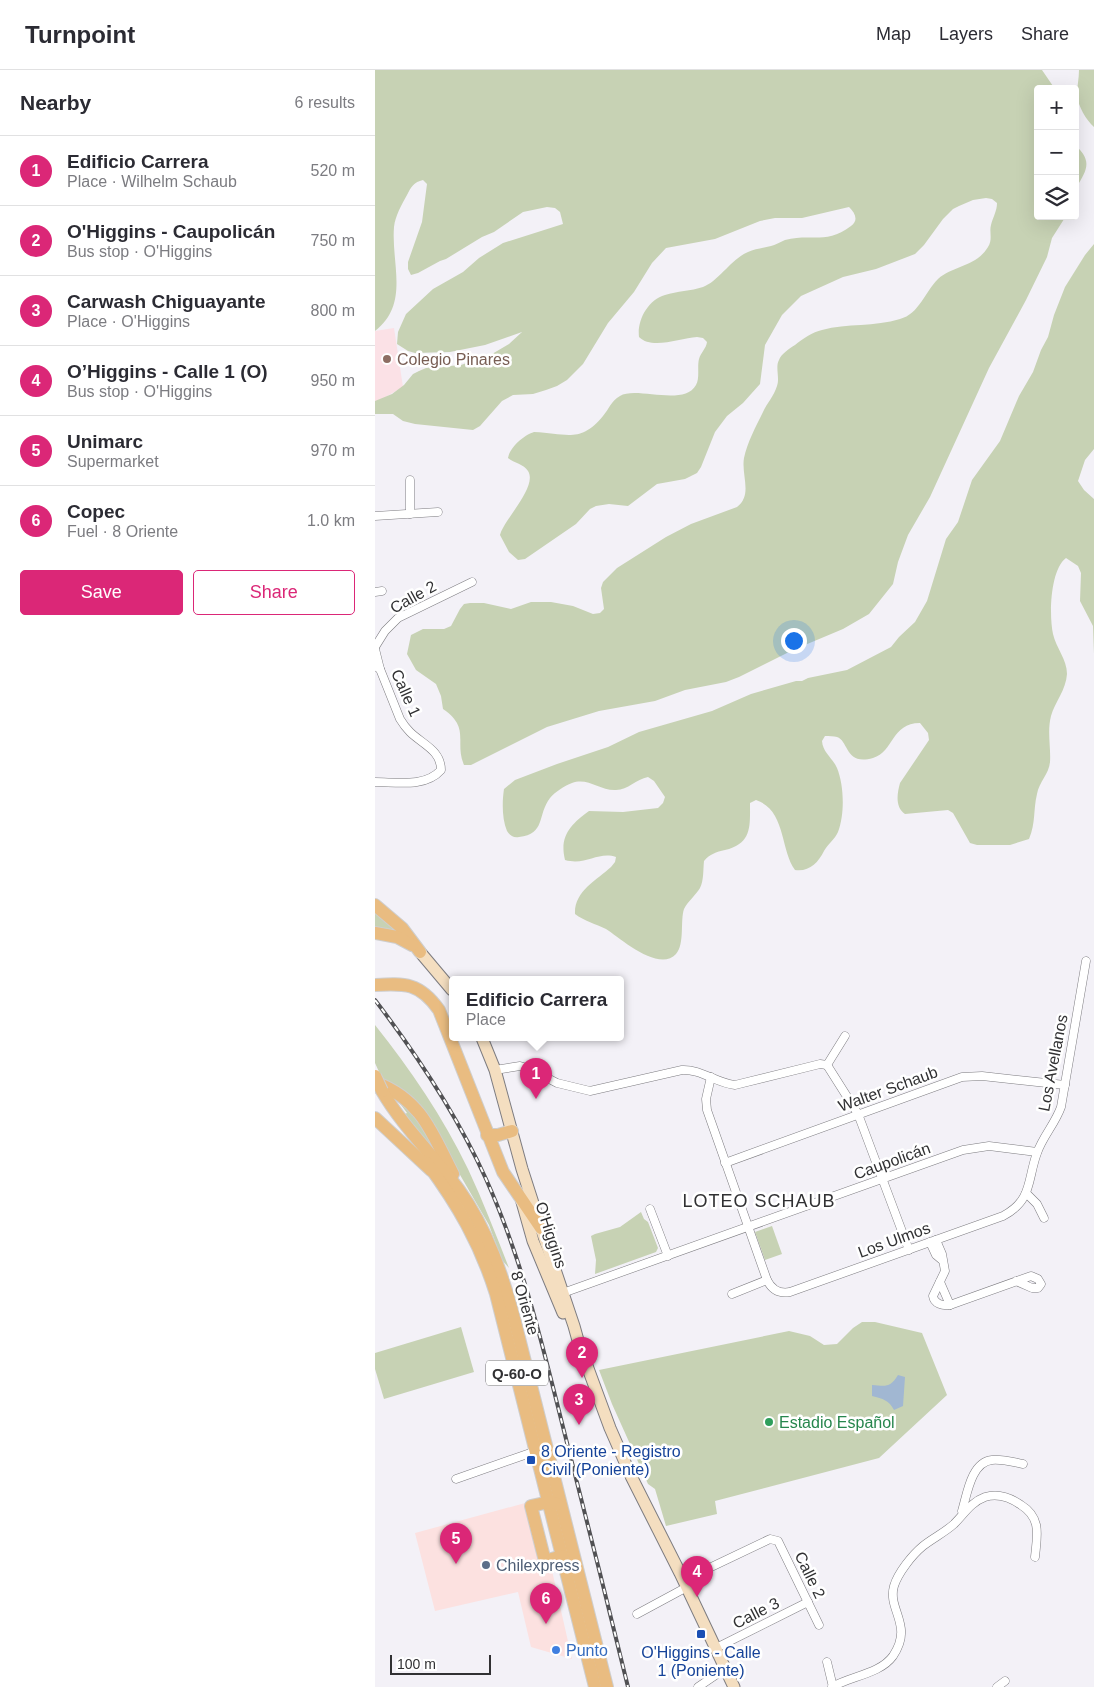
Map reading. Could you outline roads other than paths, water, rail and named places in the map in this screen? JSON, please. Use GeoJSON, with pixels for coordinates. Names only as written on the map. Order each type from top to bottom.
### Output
{"type":"FeatureCollection","features":[{"type":"Feature","properties":{"kind":"main road"},"geometry":{"type":"LineString","coordinates":[[375,906],[396,923],[449,986]]}},
{"type":"Feature","properties":{"kind":"main road"},"geometry":{"type":"LineString","coordinates":[[381,934],[394,930],[396,923]]}},
{"type":"Feature","properties":{"kind":"main road"},"geometry":{"type":"LineString","coordinates":[[381,934],[401,939],[420,952]]}},
{"type":"Feature","properties":{"kind":"main road"},"geometry":{"type":"LineString","coordinates":[[375,985],[405,984],[417,988],[439,1010],[449,1036]]}},
{"type":"Feature","properties":{"kind":"main road"},"geometry":{"type":"LineString","coordinates":[[451,1041],[503,1172],[522,1203],[541,1228]]}},
{"type":"Feature","properties":{"kind":"main road","name":"O'Higgins"},"geometry":{"type":"LineString","coordinates":[[483,1041],[495,1070],[559,1294]]}},
{"type":"Feature","properties":{"kind":"main road","name":"8 Oriente"},"geometry":{"type":"LineString","coordinates":[[375,1076],[377,1090],[465,1220],[488,1270],[503,1319],[595,1687]]}},
{"type":"Feature","properties":{"kind":"main road"},"geometry":{"type":"LineString","coordinates":[[377,1090],[398,1094],[423,1117],[436,1137],[472,1209]]}},
{"type":"Feature","properties":{"kind":"main road","name":"8 Oriente"},"geometry":{"type":"LineString","coordinates":[[377,1090],[454,1184],[472,1209],[491,1250],[510,1302],[607,1687]]}},
{"type":"Feature","properties":{"kind":"main road"},"geometry":{"type":"LineString","coordinates":[[375,1118],[438,1178]]}},
{"type":"Feature","properties":{"kind":"main road"},"geometry":{"type":"LineString","coordinates":[[487,1135],[498,1135],[511,1131]]}},
{"type":"Feature","properties":{"kind":"main road","name":"O'Higgins"},"geometry":{"type":"LineString","coordinates":[[511,1131],[522,1203],[530,1232],[559,1294],[625,1463],[686,1584],[734,1687]]}},
{"type":"Feature","properties":{"kind":"main road"},"geometry":{"type":"LineString","coordinates":[[563,1508],[554,1502],[531,1506],[545,1561],[563,1556]]}},
{"type":"Feature","properties":{"kind":"street"},"geometry":{"type":"LineString","coordinates":[[409,514],[410,480]]}},
{"type":"Feature","properties":{"kind":"street"},"geometry":{"type":"LineString","coordinates":[[375,516],[438,512]]}},
{"type":"Feature","properties":{"kind":"street","name":"Calle 2"},"geometry":{"type":"LineString","coordinates":[[377,668],[375,648],[385,631],[398,618],[472,582]]}},
{"type":"Feature","properties":{"kind":"street","name":"Calle 1"},"geometry":{"type":"LineString","coordinates":[[375,782],[426,780],[436,776],[441,770],[436,754],[429,746],[411,733],[400,719],[377,668]]}},
{"type":"Feature","properties":{"kind":"street","name":"Los Avellanos"},"geometry":{"type":"LineString","coordinates":[[1026,1193],[1037,1152],[1056,1121],[1065,1085],[1086,961]]}},
{"type":"Feature","properties":{"kind":"street"},"geometry":{"type":"LineString","coordinates":[[827,1065],[845,1036]]}},
{"type":"Feature","properties":{"kind":"street"},"geometry":{"type":"LineString","coordinates":[[495,1070],[520,1066],[529,1068],[557,1083],[590,1091],[682,1070],[692,1070],[731,1085],[739,1085],[820,1064],[827,1065],[858,1114],[909,1250]]}},
{"type":"Feature","properties":{"kind":"street","name":"Walter Schaub"},"geometry":{"type":"LineString","coordinates":[[725,1162],[962,1077],[982,1076],[1065,1085]]}},
{"type":"Feature","properties":{"kind":"street"},"geometry":{"type":"LineString","coordinates":[[711,1077],[706,1107],[767,1280],[732,1294]]}},
{"type":"Feature","properties":{"kind":"street","name":"Caupolicán"},"geometry":{"type":"LineString","coordinates":[[559,1294],[971,1148],[999,1147],[1037,1152]]}},
{"type":"Feature","properties":{"kind":"street"},"geometry":{"type":"LineString","coordinates":[[1026,1193],[1037,1204],[1045,1218]]}},
{"type":"Feature","properties":{"kind":"street","name":"Los Ulmos"},"geometry":{"type":"LineString","coordinates":[[767,1280],[771,1287],[778,1291],[790,1292],[1007,1214],[1020,1203],[1026,1193]]}},
{"type":"Feature","properties":{"kind":"street"},"geometry":{"type":"LineString","coordinates":[[651,1209],[668,1256]]}},
{"type":"Feature","properties":{"kind":"street"},"geometry":{"type":"LineString","coordinates":[[933,1241],[936,1254],[942,1260],[945,1271],[933,1296],[933,1300],[943,1305],[950,1305],[1017,1281]]}},
{"type":"Feature","properties":{"kind":"street"},"geometry":{"type":"LineString","coordinates":[[939,1282],[950,1305]]}},
{"type":"Feature","properties":{"kind":"street"},"geometry":{"type":"LineString","coordinates":[[456,1479],[536,1451]]}},
{"type":"Feature","properties":{"kind":"street"},"geometry":{"type":"LineString","coordinates":[[961,1516],[972,1478],[982,1464],[993,1460],[1023,1464]]}},
{"type":"Feature","properties":{"kind":"street"},"geometry":{"type":"LineString","coordinates":[[827,1662],[833,1687],[841,1682],[863,1675],[890,1660],[897,1648],[901,1632],[893,1598],[895,1584],[918,1550],[942,1534],[969,1506],[986,1497],[1003,1497],[1013,1500],[1025,1507],[1034,1516],[1037,1530],[1035,1556]]}},
{"type":"Feature","properties":{"kind":"street","name":"Calle 2"},"geometry":{"type":"LineString","coordinates":[[686,1584],[770,1539],[775,1539],[778,1541],[819,1625]]}},
{"type":"Feature","properties":{"kind":"street"},"geometry":{"type":"LineString","coordinates":[[637,1614],[686,1584]]}},
{"type":"Feature","properties":{"kind":"street","name":"Calle 3"},"geometry":{"type":"LineString","coordinates":[[717,1648],[808,1602]]}},
{"type":"Feature","properties":{"kind":"street"},"geometry":{"type":"LineString","coordinates":[[698,1687],[725,1668]]}},
{"type":"Feature","properties":{"kind":"street"},"geometry":{"type":"LineString","coordinates":[[997,1687],[1005,1681]]}},
{"type":"Feature","properties":{"kind":"water"},"geometry":{"type":"Polygon","coordinates":[[[898,1375],[905,1377],[903,1406],[894,1410],[885,1400],[872,1396],[872,1385],[890,1384],[898,1375]]]}},
{"type":"Feature","properties":{"kind":"railway"},"geometry":{"type":"LineString","coordinates":[[375,1000],[421,1064],[449,1109],[475,1155],[499,1209],[521,1270],[547,1364],[628,1687]]}},
{"type":"Feature","properties":{"kind":"place","name":"Colegio Pinares"},"geometry":{"type":"Point","coordinates":[387,359]}},
{"type":"Feature","properties":{"kind":"place","name":"Edificio Carrera"},"geometry":{"type":"Point","coordinates":[536,1099]}},
{"type":"Feature","properties":{"kind":"place","name":"O'Higgins - Caupolicán"},"geometry":{"type":"Point","coordinates":[582,1378]}},
{"type":"Feature","properties":{"kind":"place","name":"Estadio Español"},"geometry":{"type":"Point","coordinates":[769,1422]}},
{"type":"Feature","properties":{"kind":"place","name":"Carwash Chiguayante"},"geometry":{"type":"Point","coordinates":[579,1425]}},
{"type":"Feature","properties":{"kind":"place","name":"8 Oriente - Registro Civil (Poniente)"},"geometry":{"type":"Point","coordinates":[531,1460]}},
{"type":"Feature","properties":{"kind":"place","name":"Unimarc"},"geometry":{"type":"Point","coordinates":[456,1564]}},
{"type":"Feature","properties":{"kind":"place","name":"Chilexpress"},"geometry":{"type":"Point","coordinates":[486,1565]}},
{"type":"Feature","properties":{"kind":"place","name":"O’Higgins - Calle 1 (O)"},"geometry":{"type":"Point","coordinates":[697,1597]}},
{"type":"Feature","properties":{"kind":"place","name":"Copec"},"geometry":{"type":"Point","coordinates":[546,1624]}},
{"type":"Feature","properties":{"kind":"place","name":"O'Higgins - Calle 1 (Poniente)"},"geometry":{"type":"Point","coordinates":[701,1634]}},
{"type":"Feature","properties":{"kind":"place","name":"Punto"},"geometry":{"type":"Point","coordinates":[556,1650]}},
{"type":"Feature","properties":{"kind":"district","name":"LOTEO SCHAUB"},"geometry":{"type":"Point","coordinates":[759,1201]}}]}
